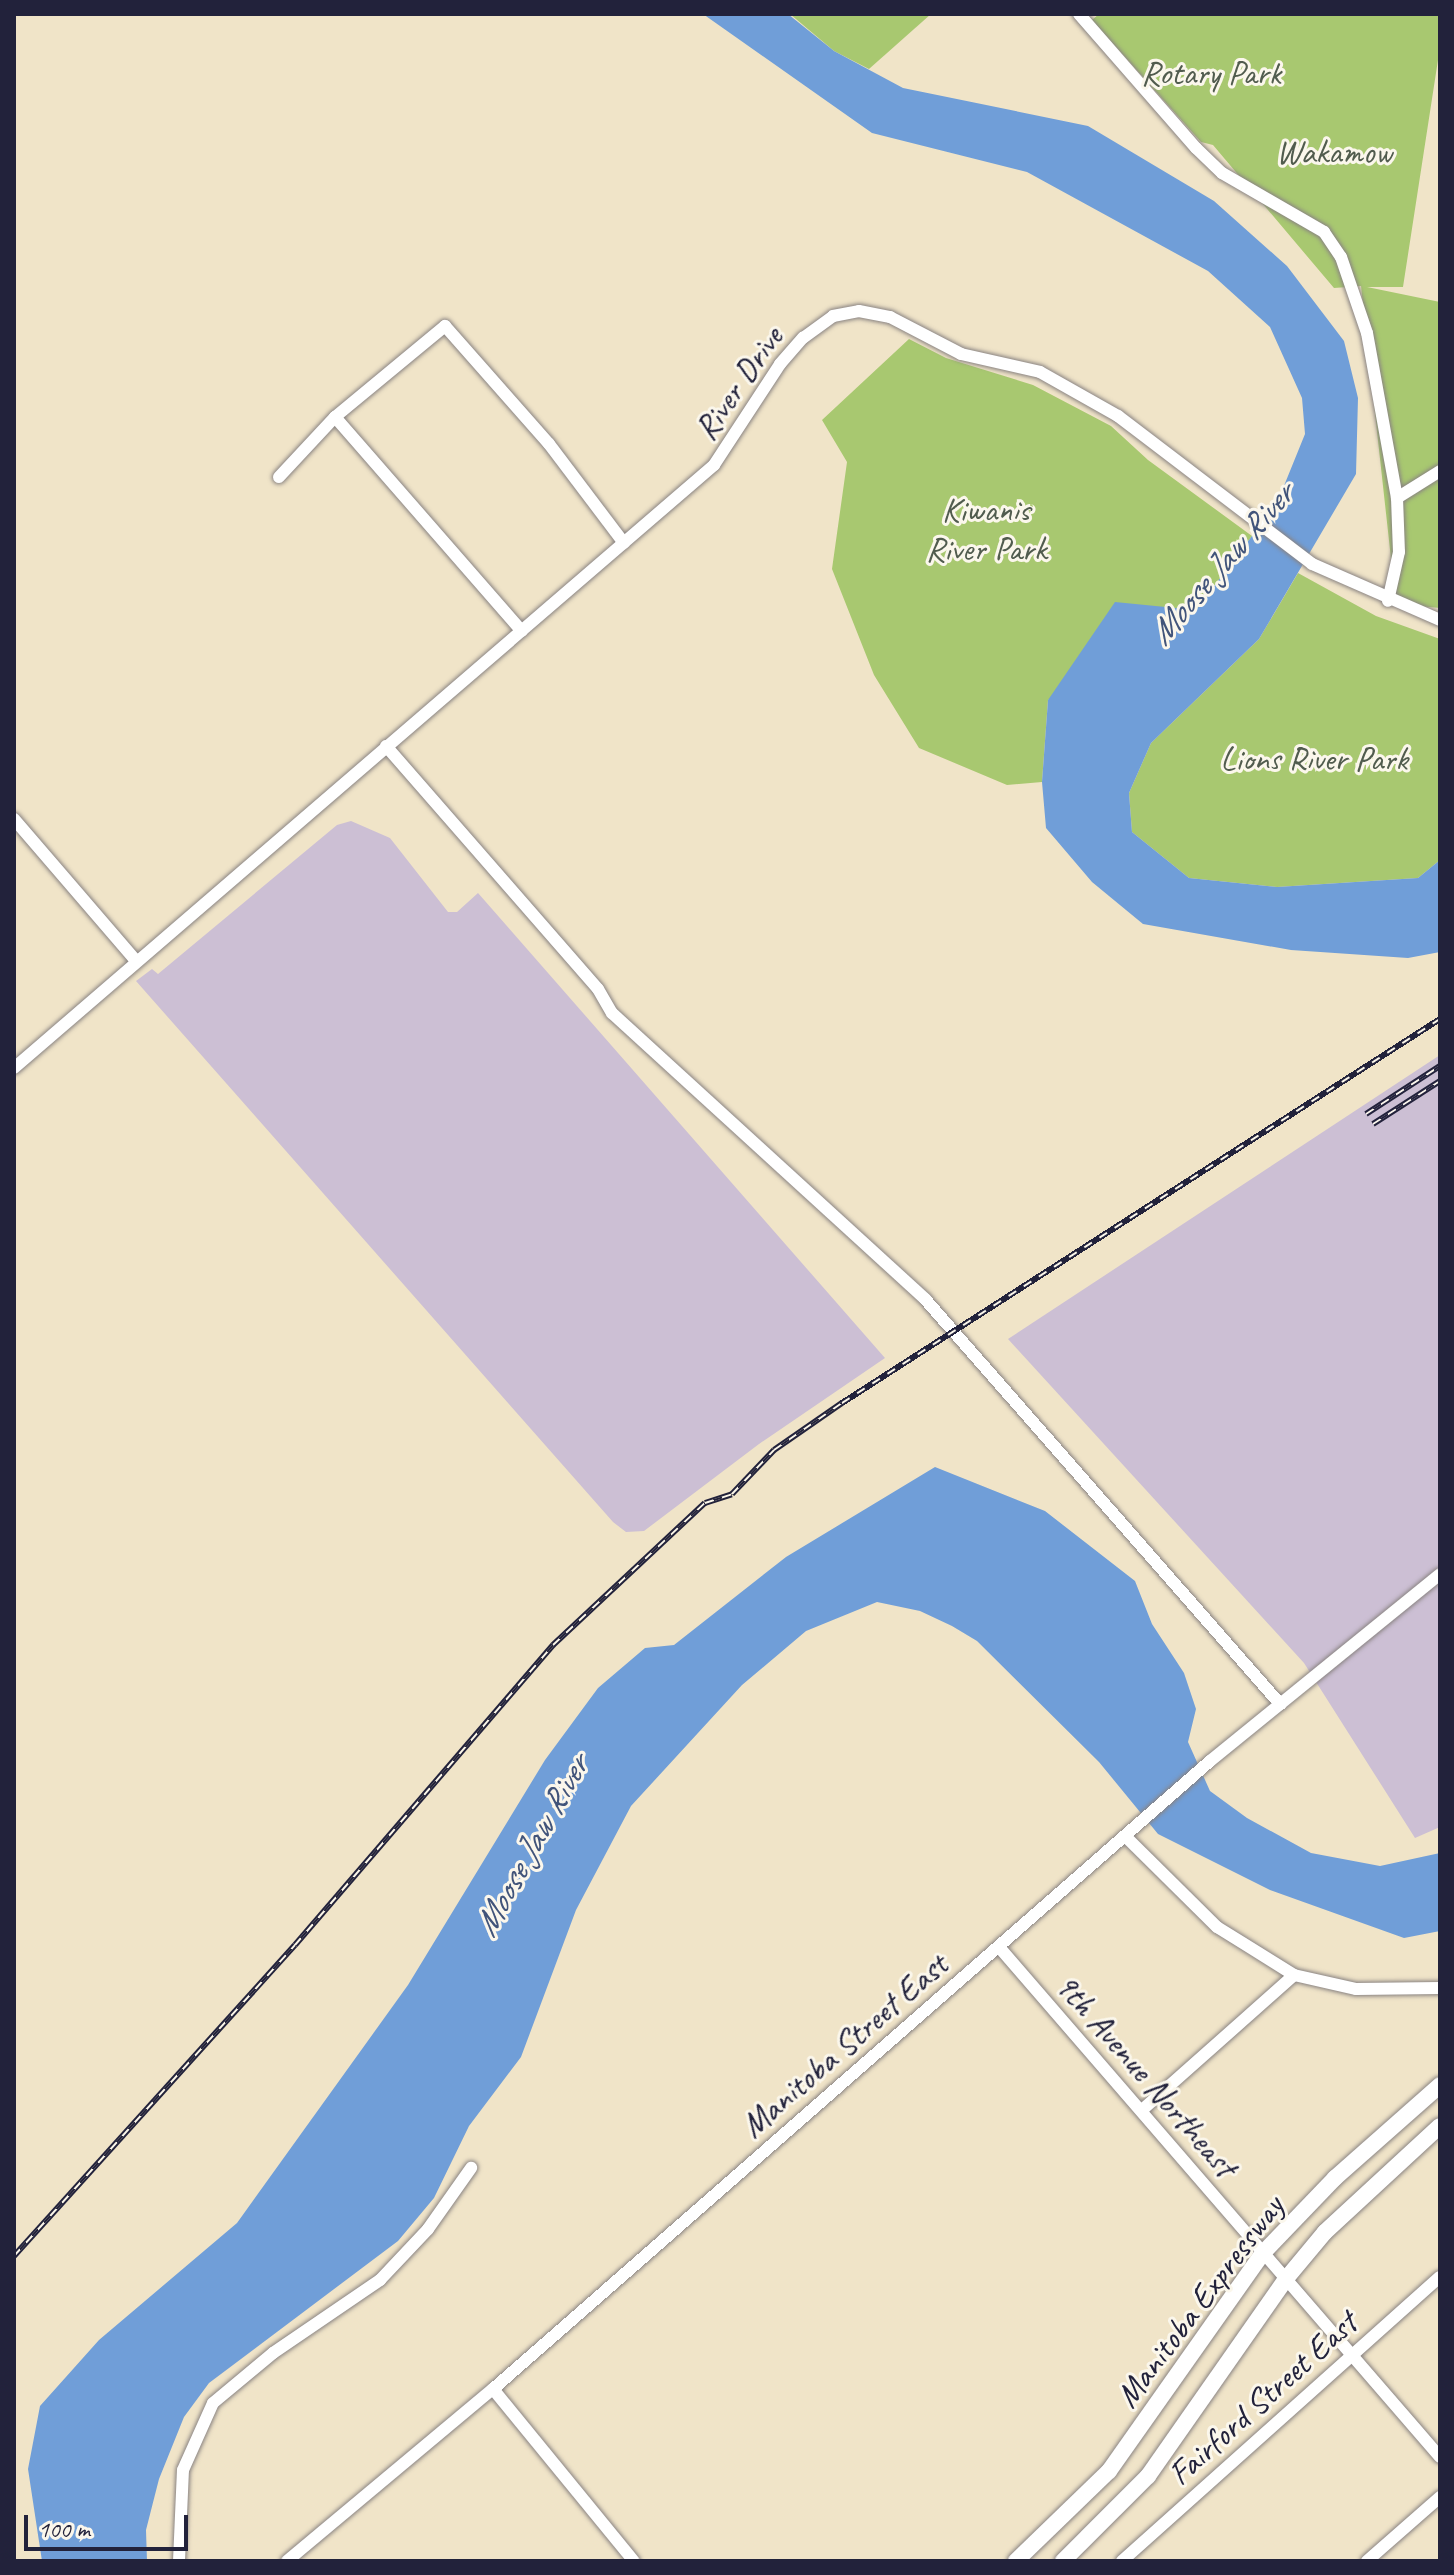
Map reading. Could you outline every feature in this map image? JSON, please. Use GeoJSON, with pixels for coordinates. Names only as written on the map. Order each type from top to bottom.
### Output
{"type":"FeatureCollection","features":[{"type":"Feature","properties":{"kind":"main road","name":"Manitoba Expressway"},"geometry":{"type":"LineString","coordinates":[[1016,2561],[1109,2471],[1263,2253],[1335,2178],[1440,2085]]}},
{"type":"Feature","properties":{"kind":"main road","name":"Manitoba Expressway"},"geometry":{"type":"LineString","coordinates":[[1063,2561],[1121,2508],[1170,2448],[1285,2280],[1357,2199],[1440,2126]]}},
{"type":"Feature","properties":{"kind":"street"},"geometry":{"type":"LineString","coordinates":[[1079,14],[1196,148],[1222,173],[1324,232],[1341,257],[1367,333],[1397,498],[1399,552],[1388,601],[1440,620]]}},
{"type":"Feature","properties":{"kind":"street","name":"River Drive"},"geometry":{"type":"LineString","coordinates":[[14,1068],[714,465],[803,338],[833,316],[859,311],[890,317],[961,354],[1040,372],[1118,416],[1306,559],[1388,601]]}},
{"type":"Feature","properties":{"kind":"street"},"geometry":{"type":"LineString","coordinates":[[279,477],[335,417],[445,326],[549,444],[624,543]]}},
{"type":"Feature","properties":{"kind":"street"},"geometry":{"type":"LineString","coordinates":[[335,417],[522,631]]}},
{"type":"Feature","properties":{"kind":"street"},"geometry":{"type":"LineString","coordinates":[[1397,498],[1440,471]]}},
{"type":"Feature","properties":{"kind":"street"},"geometry":{"type":"LineString","coordinates":[[390,741],[598,989],[612,1013],[925,1299],[1280,1704]]}},
{"type":"Feature","properties":{"kind":"street"},"geometry":{"type":"LineString","coordinates":[[14,819],[136,961]]}},
{"type":"Feature","properties":{"kind":"street","name":"Manitoba Street East"},"geometry":{"type":"LineString","coordinates":[[287,2561],[493,2389],[1210,1761],[1440,1574]]}},
{"type":"Feature","properties":{"kind":"street"},"geometry":{"type":"LineString","coordinates":[[1126,1837],[1217,1927],[1294,1975],[1356,1989],[1440,1988]]}},
{"type":"Feature","properties":{"kind":"street","name":"9th Avenue Northeast"},"geometry":{"type":"LineString","coordinates":[[999,1947],[1440,2457]]}},
{"type":"Feature","properties":{"kind":"street"},"geometry":{"type":"LineString","coordinates":[[1142,2110],[1294,1975]]}},
{"type":"Feature","properties":{"kind":"street"},"geometry":{"type":"LineString","coordinates":[[179,2561],[183,2470],[213,2403],[273,2353],[380,2280],[428,2229],[471,2168]]}},
{"type":"Feature","properties":{"kind":"street","name":"Fairford Street East"},"geometry":{"type":"LineString","coordinates":[[1122,2561],[1440,2277]]}},
{"type":"Feature","properties":{"kind":"street"},"geometry":{"type":"LineString","coordinates":[[493,2389],[634,2561]]}},
{"type":"Feature","properties":{"kind":"street"},"geometry":{"type":"LineString","coordinates":[[1367,2561],[1440,2497]]}},
{"type":"Feature","properties":{"kind":"shaded area"},"geometry":{"type":"Polygon","coordinates":[[[351,821],[390,838],[448,912],[457,912],[478,893],[885,1358],[759,1444],[644,1531],[626,1532],[613,1522],[136,981],[152,969],[158,974],[337,825],[351,821]]]}},
{"type":"Feature","properties":{"kind":"shaded area"},"geometry":{"type":"Polygon","coordinates":[[[1440,1055],[1440,1827],[1415,1838],[1304,1663],[1008,1339],[1440,1055]]]}},
{"type":"Feature","properties":{"kind":"green space"},"geometry":{"type":"Polygon","coordinates":[[[790,14],[931,14],[869,69],[834,51],[790,14]]]}},
{"type":"Feature","properties":{"kind":"green space"},"geometry":{"type":"Polygon","coordinates":[[[1099,14],[1440,14],[1440,47],[1403,287],[1367,287],[1440,302],[1440,608],[1396,604],[1361,286],[1334,288],[1213,145],[1201,142],[1092,20],[1099,14]]]}},
{"type":"Feature","properties":{"kind":"green space","name":"Kiwanis River Park"},"geometry":{"type":"Polygon","coordinates":[[[909,339],[946,358],[1033,385],[1111,426],[1148,460],[1252,536],[1196,610],[1048,700],[1042,782],[1007,785],[919,748],[874,675],[832,569],[847,462],[822,420],[909,339]]]}},
{"type":"Feature","properties":{"kind":"green space","name":"Lions River Park"},"geometry":{"type":"Polygon","coordinates":[[[1298,573],[1376,616],[1440,639],[1440,860],[1418,878],[1277,887],[1189,878],[1132,832],[1129,793],[1151,743],[1259,639],[1298,573]]]}},
{"type":"Feature","properties":{"kind":"water"},"geometry":{"type":"Polygon","coordinates":[[[703,14],[788,14],[834,51],[903,88],[1088,126],[1214,201],[1287,266],[1344,341],[1358,398],[1356,474],[1259,639],[1151,743],[1129,793],[1132,832],[1189,878],[1277,887],[1418,878],[1440,860],[1440,952],[1408,958],[1291,950],[1143,924],[1092,882],[1046,828],[1042,782],[1048,700],[1115,602],[1196,610],[1277,503],[1305,434],[1302,398],[1270,327],[1208,271],[1027,172],[872,133],[703,14]]]}},
{"type":"Feature","properties":{"kind":"water","name":"Moose Jaw River"},"geometry":{"type":"Polygon","coordinates":[[[935,1467],[1045,1511],[1135,1581],[1152,1624],[1184,1673],[1196,1709],[1188,1742],[1210,1791],[1247,1818],[1311,1853],[1380,1866],[1440,1853],[1440,1931],[1404,1938],[1270,1890],[1158,1834],[1099,1762],[977,1641],[952,1626],[920,1611],[877,1602],[806,1631],[742,1685],[631,1806],[576,1910],[521,2057],[469,2126],[434,2198],[398,2241],[209,2383],[184,2417],[159,2479],[146,2530],[147,2561],[42,2561],[28,2469],[40,2406],[99,2340],[237,2223],[408,1985],[545,1760],[598,1688],[645,1648],[674,1645],[786,1557],[935,1467]]]}},
{"type":"Feature","properties":{"kind":"railway"},"geometry":{"type":"LineString","coordinates":[[14,2256],[295,1945],[553,1645],[705,1503],[732,1494],[774,1450],[842,1403],[1440,1019]]}},
{"type":"Feature","properties":{"kind":"railway"},"geometry":{"type":"LineString","coordinates":[[1366,1114],[1440,1066]]}},
{"type":"Feature","properties":{"kind":"railway"},"geometry":{"type":"LineString","coordinates":[[1373,1124],[1440,1081]]}},
{"type":"Feature","properties":{"kind":"park label","name":"Rotary Park"},"geometry":{"type":"Point","coordinates":[1211,73]}},
{"type":"Feature","properties":{"kind":"park label","name":"Wakamow"},"geometry":{"type":"Point","coordinates":[1334,152]}}]}
